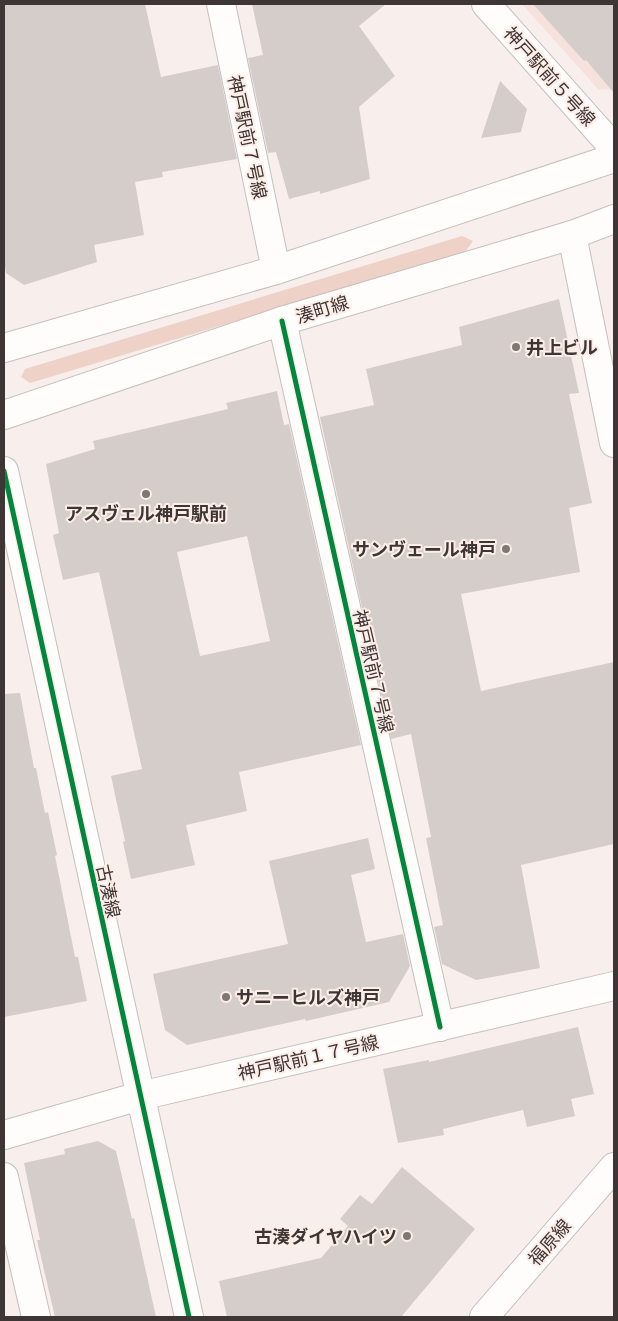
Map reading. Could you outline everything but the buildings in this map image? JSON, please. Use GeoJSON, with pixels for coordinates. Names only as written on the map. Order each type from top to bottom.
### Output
{"type":"FeatureCollection","features":[{"type":"Feature","properties":{"kind":"street","name":"神戸駅前７号線"},"geometry":{"type":"LineString","coordinates":[[221,4],[276,270]]}},
{"type":"Feature","properties":{"kind":"street","name":"神戸駅前５号線"},"geometry":{"type":"LineString","coordinates":[[486,4],[614,148]]}},
{"type":"Feature","properties":{"kind":"street"},"geometry":{"type":"LineString","coordinates":[[4,348],[276,270],[614,158]]}},
{"type":"Feature","properties":{"kind":"street","name":"湊町線"},"geometry":{"type":"LineString","coordinates":[[4,415],[282,321],[572,235],[614,219]]}},
{"type":"Feature","properties":{"kind":"street"},"geometry":{"type":"LineString","coordinates":[[572,235],[614,442]]}},
{"type":"Feature","properties":{"kind":"street","name":"神戸駅前７号線"},"geometry":{"type":"LineString","coordinates":[[282,321],[440,1027]]}},
{"type":"Feature","properties":{"kind":"street","name":"古湊線"},"geometry":{"type":"LineString","coordinates":[[4,471],[189,1317]]}},
{"type":"Feature","properties":{"kind":"street","name":"神戸駅前１７号線"},"geometry":{"type":"LineString","coordinates":[[4,1135],[140,1096],[614,986]]}},
{"type":"Feature","properties":{"kind":"street","name":"福原線"},"geometry":{"type":"LineString","coordinates":[[484,1317],[614,1167]]}},
{"type":"Feature","properties":{"kind":"street"},"geometry":{"type":"LineString","coordinates":[[4,1177],[36,1317]]}},
{"type":"Feature","properties":{"kind":"shaded area"},"geometry":{"type":"Polygon","coordinates":[[[522,4],[614,4],[614,89],[599,90],[522,4]]]}},
{"type":"Feature","properties":{"kind":"shaded area"},"geometry":{"type":"Polygon","coordinates":[[[462,236],[473,241],[465,252],[30,383],[21,377],[25,369],[462,236]]]}},
{"type":"Feature","properties":{"kind":"cycle path"},"geometry":{"type":"LineString","coordinates":[[282,321],[440,1027]]}},
{"type":"Feature","properties":{"kind":"cycle path"},"geometry":{"type":"LineString","coordinates":[[4,471],[189,1317]]}},
{"type":"Feature","properties":{"kind":"place","name":"井上ビル"},"geometry":{"type":"Point","coordinates":[516,347]}},
{"type":"Feature","properties":{"kind":"place","name":"アスヴェル神戸駅前"},"geometry":{"type":"Point","coordinates":[146,494]}},
{"type":"Feature","properties":{"kind":"place","name":"サンヴェール神戸"},"geometry":{"type":"Point","coordinates":[506,549]}},
{"type":"Feature","properties":{"kind":"place","name":"サニーヒルズ神戸"},"geometry":{"type":"Point","coordinates":[226,997]}},
{"type":"Feature","properties":{"kind":"place","name":"古湊ダイヤハイツ"},"geometry":{"type":"Point","coordinates":[407,1236]}}]}
